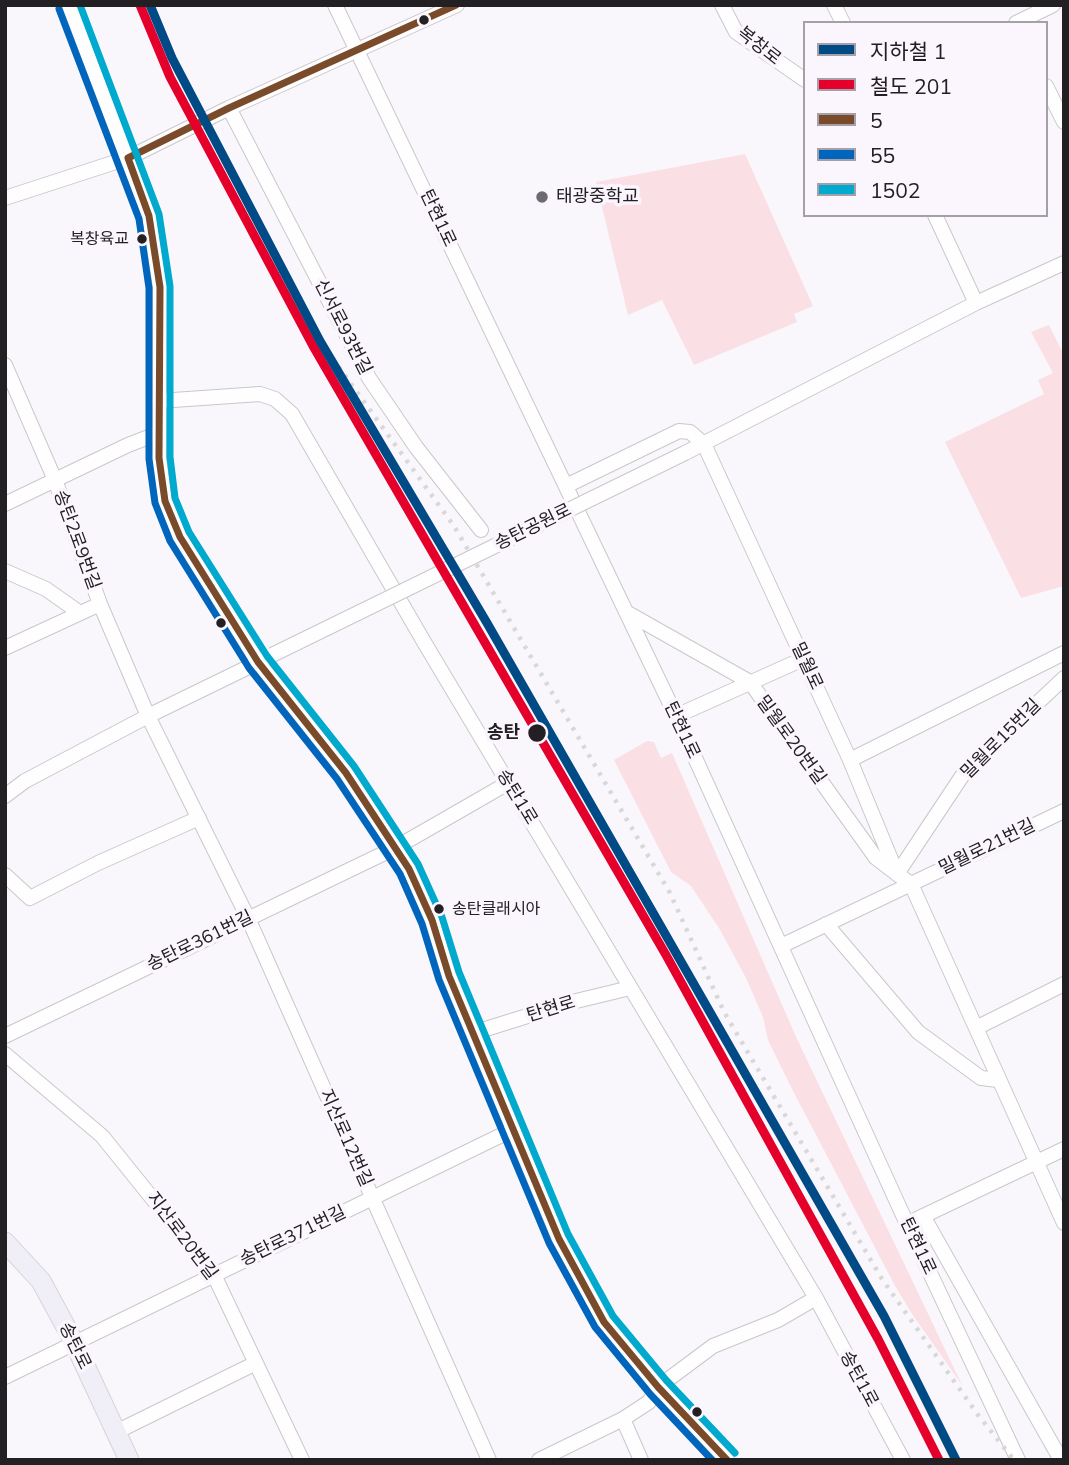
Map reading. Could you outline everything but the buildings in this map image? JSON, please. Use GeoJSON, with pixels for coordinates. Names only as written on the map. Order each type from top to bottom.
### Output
{"type":"FeatureCollection","features":[{"type":"Feature","properties":{"kind":"main road","name":"송탄로"},"geometry":{"type":"LineString","coordinates":[[5,1242],[41,1280],[74,1342],[129,1460]]}},
{"type":"Feature","properties":{"kind":"street"},"geometry":{"type":"LineString","coordinates":[[69,5],[149,216],[160,287],[159,458],[165,501],[180,537],[258,662],[346,773],[409,869],[432,920],[449,976],[559,1239],[604,1322],[658,1387],[727,1460]]}},
{"type":"Feature","properties":{"kind":"street","name":"탄현1로"},"geometry":{"type":"LineString","coordinates":[[335,5],[676,716],[907,1224],[1018,1460]]}},
{"type":"Feature","properties":{"kind":"street"},"geometry":{"type":"LineString","coordinates":[[5,198],[128,158],[223,111],[457,5]]}},
{"type":"Feature","properties":{"kind":"street","name":"복창로"},"geometry":{"type":"LineString","coordinates":[[722,5],[736,32],[803,79]]}},
{"type":"Feature","properties":{"kind":"street"},"geometry":{"type":"LineString","coordinates":[[834,5],[842,21]]}},
{"type":"Feature","properties":{"kind":"street"},"geometry":{"type":"LineString","coordinates":[[1020,21],[1053,5]]}},
{"type":"Feature","properties":{"kind":"street"},"geometry":{"type":"LineString","coordinates":[[1048,90],[1064,122]]}},
{"type":"Feature","properties":{"kind":"street","name":"신서로93번길"},"geometry":{"type":"LineString","coordinates":[[223,111],[369,378],[416,447],[481,530]]}},
{"type":"Feature","properties":{"kind":"street"},"geometry":{"type":"LineString","coordinates":[[936,217],[976,303]]}},
{"type":"Feature","properties":{"kind":"street","name":"송탄공원로"},"geometry":{"type":"LineString","coordinates":[[5,796],[25,781],[148,716],[704,444],[976,303],[1064,263]]}},
{"type":"Feature","properties":{"kind":"street","name":"송탄2로9번길"},"geometry":{"type":"LineString","coordinates":[[5,365],[55,480],[100,604],[148,716]]}},
{"type":"Feature","properties":{"kind":"street","name":"송탄1로"},"geometry":{"type":"LineString","coordinates":[[159,401],[260,394],[275,399],[292,414],[629,988],[816,1298],[903,1460]]}},
{"type":"Feature","properties":{"kind":"street"},"geometry":{"type":"LineString","coordinates":[[566,486],[679,431],[690,432],[704,444]]}},
{"type":"Feature","properties":{"kind":"street"},"geometry":{"type":"LineString","coordinates":[[5,503],[159,433]]}},
{"type":"Feature","properties":{"kind":"street","name":"밀월로"},"geometry":{"type":"LineString","coordinates":[[704,444],[850,760],[897,874]]}},
{"type":"Feature","properties":{"kind":"street"},"geometry":{"type":"LineString","coordinates":[[5,571],[46,589],[80,614]]}},
{"type":"Feature","properties":{"kind":"street"},"geometry":{"type":"LineString","coordinates":[[5,648],[100,604]]}},
{"type":"Feature","properties":{"kind":"street","name":"밀월로20번길"},"geometry":{"type":"LineString","coordinates":[[625,612],[750,682],[876,858],[897,874]]}},
{"type":"Feature","properties":{"kind":"street","name":"밀월로15번길"},"geometry":{"type":"LineString","coordinates":[[850,760],[1064,653]]}},
{"type":"Feature","properties":{"kind":"street"},"geometry":{"type":"LineString","coordinates":[[676,716],[803,659]]}},
{"type":"Feature","properties":{"kind":"street","name":"밀월로15번길"},"geometry":{"type":"LineString","coordinates":[[897,874],[966,770],[1064,678]]}},
{"type":"Feature","properties":{"kind":"street","name":"지산로12번길"},"geometry":{"type":"LineString","coordinates":[[148,716],[248,918],[489,1460]]}},
{"type":"Feature","properties":{"kind":"street"},"geometry":{"type":"LineString","coordinates":[[395,848],[509,783]]}},
{"type":"Feature","properties":{"kind":"street","name":"밀월로21번길"},"geometry":{"type":"LineString","coordinates":[[911,884],[1064,811]]}},
{"type":"Feature","properties":{"kind":"street"},"geometry":{"type":"LineString","coordinates":[[5,875],[30,898],[98,863],[199,818]]}},
{"type":"Feature","properties":{"kind":"street","name":"송탄로361번길"},"geometry":{"type":"LineString","coordinates":[[5,1036],[395,848]]}},
{"type":"Feature","properties":{"kind":"street"},"geometry":{"type":"LineString","coordinates":[[897,874],[911,884],[1064,1223]]}},
{"type":"Feature","properties":{"kind":"street"},"geometry":{"type":"LineString","coordinates":[[781,946],[911,884]]}},
{"type":"Feature","properties":{"kind":"street"},"geometry":{"type":"LineString","coordinates":[[826,924],[918,1032],[981,1078],[998,1080]]}},
{"type":"Feature","properties":{"kind":"street"},"geometry":{"type":"LineString","coordinates":[[976,1028],[1064,984]]}},
{"type":"Feature","properties":{"kind":"street","name":"탄현로"},"geometry":{"type":"LineString","coordinates":[[473,1033],[572,1002],[629,988]]}},
{"type":"Feature","properties":{"kind":"street","name":"지산로20번길"},"geometry":{"type":"LineString","coordinates":[[5,1054],[102,1136],[214,1275],[302,1460]]}},
{"type":"Feature","properties":{"kind":"street","name":"송탄로371번길"},"geometry":{"type":"LineString","coordinates":[[5,1377],[372,1196],[513,1130]]}},
{"type":"Feature","properties":{"kind":"street"},"geometry":{"type":"LineString","coordinates":[[907,1224],[1064,1149]]}},
{"type":"Feature","properties":{"kind":"street"},"geometry":{"type":"LineString","coordinates":[[923,1216],[1061,1460]]}},
{"type":"Feature","properties":{"kind":"street"},"geometry":{"type":"LineString","coordinates":[[540,1460],[623,1419],[649,1402],[658,1387],[713,1346],[778,1320],[816,1298]]}},
{"type":"Feature","properties":{"kind":"street"},"geometry":{"type":"LineString","coordinates":[[116,1432],[256,1363]]}},
{"type":"Feature","properties":{"kind":"street"},"geometry":{"type":"LineString","coordinates":[[623,1419],[641,1460]]}},
{"type":"Feature","properties":{"kind":"shaded area"},"geometry":{"type":"Polygon","coordinates":[[[745,154],[813,306],[794,314],[797,322],[694,365],[662,300],[628,315],[596,182],[745,154]]]}},
{"type":"Feature","properties":{"kind":"shaded area"},"geometry":{"type":"Polygon","coordinates":[[[1049,325],[1064,355],[1064,586],[1021,598],[945,442],[1044,394],[1038,380],[1053,373],[1031,332],[1049,325]]]}},
{"type":"Feature","properties":{"kind":"shaded area"},"geometry":{"type":"Polygon","coordinates":[[[647,741],[654,742],[661,758],[672,753],[797,1039],[962,1385],[894,1284],[768,1040],[763,1017],[746,978],[719,928],[691,886],[671,872],[614,760],[647,741]]]}},
{"type":"Feature","properties":{"kind":"railway"},"geometry":{"type":"LineString","coordinates":[[320,341],[454,526],[670,893],[724,1012],[882,1279],[978,1415],[1014,1460]]}},
{"type":"Feature","properties":{"kind":"metro line","name":"1"},"geometry":{"type":"LineString","coordinates":[[150,5],[172,58],[320,341],[487,623],[884,1316],[956,1460]]}},
{"type":"Feature","properties":{"kind":"rail line","name":"201"},"geometry":{"type":"LineString","coordinates":[[140,5],[170,77],[313,346],[666,955],[878,1339],[939,1460]]}},
{"type":"Feature","properties":{"kind":"transit line","name":"1502"},"geometry":{"type":"LineString","coordinates":[[80,5],[159,214],[170,286],[170,457],[175,498],[189,532],[267,656],[354,766],[418,864],[442,917],[459,972],[568,1234],[613,1316],[666,1380],[735,1453]]}},
{"type":"Feature","properties":{"kind":"transit line","name":"5"},"geometry":{"type":"LineString","coordinates":[[456,5],[229,108],[128,158],[149,216],[160,287],[159,458],[165,501],[180,537],[258,662],[346,773],[409,869],[432,920],[449,976],[559,1239],[604,1322],[658,1387],[727,1460]]}},
{"type":"Feature","properties":{"kind":"transit line","name":"55"},"geometry":{"type":"LineString","coordinates":[[59,9],[139,219],[149,288],[149,459],[155,503],[170,541],[249,668],[337,779],[400,874],[422,924],[439,980],[549,1243],[595,1327],[650,1394],[712,1460]]}},
{"type":"Feature","properties":{"kind":"place","name":"태광중학교"},"geometry":{"type":"Point","coordinates":[542,197]}},
{"type":"Feature","properties":{"kind":"place","name":"복창육교"},"geometry":{"type":"Point","coordinates":[142,239]}},
{"type":"Feature","properties":{"kind":"place","name":"송탄"},"geometry":{"type":"Point","coordinates":[537,733]}},
{"type":"Feature","properties":{"kind":"place","name":"송탄클래시아"},"geometry":{"type":"Point","coordinates":[439,909]}}]}
